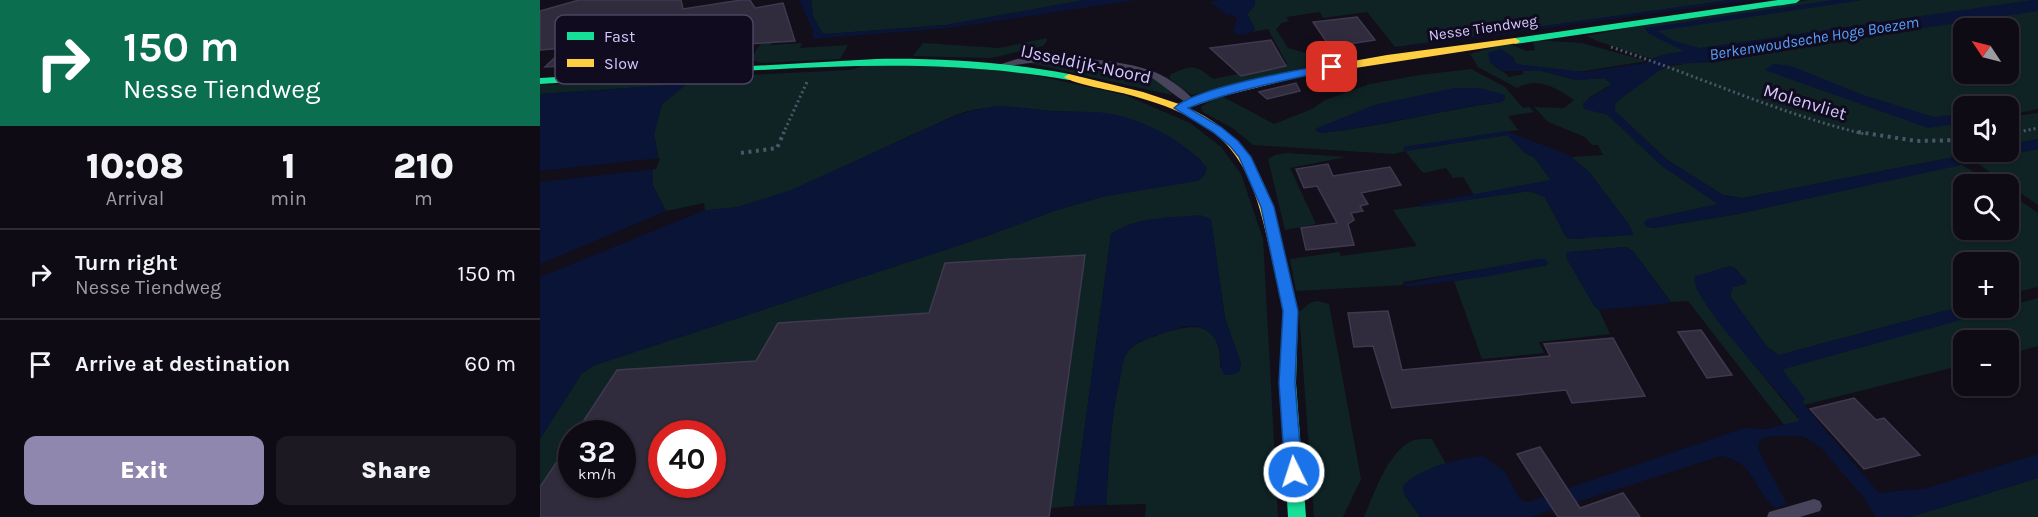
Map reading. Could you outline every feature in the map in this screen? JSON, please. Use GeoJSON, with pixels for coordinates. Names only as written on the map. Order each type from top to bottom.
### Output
{"type":"FeatureCollection","features":[{"type":"Feature","properties":{"kind":"street","name":"Nesse Tiendweg"},"geometry":{"type":"LineString","coordinates":[[1186,105],[1269,79],[1311,70],[1796,0]]}},
{"type":"Feature","properties":{"kind":"street","name":"IJsseldijk-Noord"},"geometry":{"type":"LineString","coordinates":[[753,69],[901,60],[1000,65],[1108,84],[1186,105],[1234,143],[1245,157],[1267,207],[1291,311],[1287,383],[1297,517]]}},
{"type":"Feature","properties":{"kind":"street","name":"IJsseldijk-Noord"},"geometry":{"type":"LineString","coordinates":[[540,81],[555,80]]}},
{"type":"Feature","properties":{"kind":"lane","name":"IJsseldijk-Noord"},"geometry":{"type":"LineString","coordinates":[[1000,65],[1016,60],[1035,59],[1145,72],[1162,79],[1186,105]]}},
{"type":"Feature","properties":{"kind":"lane"},"geometry":{"type":"LineString","coordinates":[[1774,517],[1814,506]]}},
{"type":"Feature","properties":{"kind":"path","name":"Molenvliet"},"geometry":{"type":"LineString","coordinates":[[1646,59],[1760,104],[1826,125],[1883,137],[1938,142],[1953,141]]}},
{"type":"Feature","properties":{"kind":"path"},"geometry":{"type":"LineString","coordinates":[[741,153],[777,148],[810,75]]}},
{"type":"Feature","properties":{"kind":"path"},"geometry":{"type":"LineString","coordinates":[[2019,132],[2038,128]]}},
{"type":"Feature","properties":{"kind":"green space"},"geometry":{"type":"Polygon","coordinates":[[[811,0],[1085,0],[946,25],[826,34],[822,33],[813,16],[811,0]]]}},
{"type":"Feature","properties":{"kind":"green space"},"geometry":{"type":"Polygon","coordinates":[[[1255,0],[1730,0],[1395,47],[1367,12],[1323,18],[1320,12],[1286,17],[1289,21],[1282,23],[1276,29],[1288,48],[1309,54],[1313,60],[1317,60],[1318,64],[1192,95],[1169,78],[1171,74],[1189,68],[1198,68],[1213,79],[1287,64],[1268,29],[1252,32],[1255,29],[1247,14],[1255,5],[1255,0]]]}},
{"type":"Feature","properties":{"kind":"green space"},"geometry":{"type":"Polygon","coordinates":[[[1808,0],[2038,0],[2038,109],[2019,113],[2019,96],[1953,96],[1953,157],[1743,198],[1723,195],[1666,159],[1615,111],[1615,103],[1657,72],[1675,65],[1684,65],[1659,56],[1652,59],[1587,36],[1651,23],[1808,0]]]}},
{"type":"Feature","properties":{"kind":"green space"},"geometry":{"type":"Polygon","coordinates":[[[778,34],[771,45],[802,43],[800,48],[848,45],[840,59],[761,63],[753,60],[761,44],[778,34]]]}},
{"type":"Feature","properties":{"kind":"green space"},"geometry":{"type":"Polygon","coordinates":[[[1047,38],[1043,46],[991,58],[913,56],[923,43],[999,48],[1047,38]]]}},
{"type":"Feature","properties":{"kind":"green space"},"geometry":{"type":"Polygon","coordinates":[[[1533,40],[1582,43],[1647,61],[1578,72],[1520,65],[1514,62],[1512,57],[1490,62],[1509,77],[1524,74],[1522,70],[1542,71],[1576,80],[1604,78],[1612,84],[1590,97],[1583,105],[1608,115],[1661,165],[1718,204],[1645,226],[1653,228],[1738,214],[1960,164],[1978,174],[1953,174],[1953,240],[2019,240],[2019,200],[2038,213],[2038,287],[2019,292],[2019,252],[1953,252],[1953,309],[1779,355],[1767,347],[1730,296],[1733,287],[1745,284],[1739,273],[1736,269],[1729,267],[1719,270],[1696,288],[1718,321],[1800,421],[1785,426],[1688,301],[1671,302],[1633,251],[1626,247],[1568,252],[1567,259],[1599,310],[1610,334],[1539,342],[1544,353],[1482,359],[1454,281],[1547,265],[1545,259],[1403,282],[1403,285],[1296,291],[1290,259],[1339,252],[1341,256],[1417,246],[1393,210],[1529,191],[1545,197],[1566,237],[1589,238],[1629,225],[1589,172],[1571,157],[1603,155],[1598,145],[1592,145],[1585,137],[1548,122],[1534,107],[1564,108],[1574,100],[1540,83],[1517,88],[1478,67],[1470,54],[1508,43],[1526,51],[1535,50],[1533,40]]]}},
{"type":"Feature","properties":{"kind":"green space"},"geometry":{"type":"Polygon","coordinates":[[[1025,62],[1089,65],[1139,73],[1157,80],[1172,95],[1025,62]]]}},
{"type":"Feature","properties":{"kind":"green space"},"geometry":{"type":"Polygon","coordinates":[[[863,66],[944,66],[1024,73],[1125,95],[1190,123],[1221,147],[1241,174],[1263,239],[1278,517],[1145,517],[1146,504],[1106,505],[1114,410],[1122,362],[1129,350],[1140,342],[1164,333],[1198,327],[1212,335],[1217,343],[1220,368],[1241,364],[1225,318],[1211,220],[1111,234],[1074,506],[1050,508],[1085,255],[945,263],[929,313],[778,323],[756,361],[617,370],[584,420],[558,420],[558,459],[540,487],[540,439],[582,373],[595,365],[987,236],[1054,211],[1101,197],[1200,180],[1201,160],[1164,135],[1132,121],[1097,114],[994,107],[956,115],[819,179],[760,202],[732,208],[705,210],[704,203],[666,211],[653,186],[653,169],[658,156],[654,134],[662,104],[686,84],[753,84],[753,75],[851,70],[863,66]]]}},
{"type":"Feature","properties":{"kind":"green space"},"geometry":{"type":"Polygon","coordinates":[[[1471,69],[1505,87],[1523,108],[1529,107],[1534,112],[1508,116],[1518,130],[1404,147],[1405,151],[1394,154],[1253,145],[1234,129],[1203,112],[1201,107],[1220,95],[1274,124],[1312,109],[1325,100],[1370,84],[1471,69]],[[1505,99],[1325,125],[1316,129],[1321,133],[1344,130],[1501,102],[1505,99]]]}},
{"type":"Feature","properties":{"kind":"green space"},"geometry":{"type":"Polygon","coordinates":[[[686,84],[540,94],[540,85],[686,84]]]}},
{"type":"Feature","properties":{"kind":"green space"},"geometry":{"type":"Polygon","coordinates":[[[2038,113],[2038,139],[2019,143],[2019,116],[2038,113]]]}},
{"type":"Feature","properties":{"kind":"green space"},"geometry":{"type":"Polygon","coordinates":[[[1507,135],[1525,153],[1534,157],[1551,180],[1474,195],[1463,177],[1453,178],[1446,168],[1423,173],[1405,151],[1507,135]]]}},
{"type":"Feature","properties":{"kind":"green space"},"geometry":{"type":"Polygon","coordinates":[[[2038,149],[2038,205],[2019,192],[2019,174],[1993,174],[1975,162],[2019,162],[2019,153],[2038,149]]]}},
{"type":"Feature","properties":{"kind":"green space"},"geometry":{"type":"Polygon","coordinates":[[[1288,153],[1346,157],[1290,168],[1316,224],[1285,230],[1268,159],[1275,155],[1288,153]]]}},
{"type":"Feature","properties":{"kind":"green space"},"geometry":{"type":"Polygon","coordinates":[[[2038,298],[2038,346],[2019,351],[2019,330],[1953,330],[1953,368],[1804,405],[1784,372],[1783,368],[1965,318],[2019,318],[2019,303],[2038,298]]]}},
{"type":"Feature","properties":{"kind":"green space"},"geometry":{"type":"Polygon","coordinates":[[[1317,301],[1329,304],[1361,479],[1343,517],[1314,517],[1299,312],[1310,303],[1317,301]]]}},
{"type":"Feature","properties":{"kind":"green space"},"geometry":{"type":"Polygon","coordinates":[[[1432,439],[1446,464],[1437,466],[1404,494],[1420,517],[1364,517],[1393,457],[1413,440],[1432,439]]]}},
{"type":"Feature","properties":{"kind":"green space"},"geometry":{"type":"Polygon","coordinates":[[[2038,478],[2038,517],[1910,517],[2038,478]]]}},
{"type":"Feature","properties":{"kind":"water"},"geometry":{"type":"Polygon","coordinates":[[[799,0],[811,0],[813,16],[822,33],[826,34],[946,25],[1085,0],[1137,0],[950,28],[813,39],[813,31],[799,0]]]}},
{"type":"Feature","properties":{"kind":"water"},"geometry":{"type":"Polygon","coordinates":[[[1255,0],[1255,5],[1247,14],[1255,29],[1245,35],[1233,32],[1237,19],[1232,14],[1227,15],[1210,2],[1255,0]]]}},
{"type":"Feature","properties":{"kind":"water"},"geometry":{"type":"Polygon","coordinates":[[[1730,0],[1753,0],[1373,52],[1505,31],[1730,0]]]}},
{"type":"Feature","properties":{"kind":"water","name":"Berkenwoudseche Hoge Boezem"},"geometry":{"type":"Polygon","coordinates":[[[1833,0],[1863,0],[1657,31],[1674,41],[1700,48],[2038,0],[2038,11],[1991,18],[1953,18],[1953,24],[1716,62],[1673,64],[1660,70],[1615,103],[1615,111],[1666,159],[1723,195],[1743,198],[1950,158],[1961,165],[1738,214],[1653,228],[1645,226],[1644,222],[1648,219],[1718,204],[1661,165],[1608,115],[1584,109],[1583,103],[1612,84],[1604,78],[1576,80],[1542,71],[1502,71],[1490,62],[1488,53],[1501,49],[1513,57],[1516,64],[1584,72],[1646,63],[1661,55],[1684,51],[1649,34],[1645,28],[1833,0]]]}},
{"type":"Feature","properties":{"kind":"water"},"geometry":{"type":"Polygon","coordinates":[[[1773,64],[1791,66],[1863,95],[1934,117],[1953,115],[1953,124],[1928,128],[1765,70],[1773,64]]]}},
{"type":"Feature","properties":{"kind":"water"},"geometry":{"type":"Polygon","coordinates":[[[687,84],[662,104],[654,134],[658,156],[653,169],[653,186],[666,211],[540,264],[540,94],[687,84]]]}},
{"type":"Feature","properties":{"kind":"water"},"geometry":{"type":"Polygon","coordinates":[[[1454,88],[1480,88],[1505,95],[1505,99],[1501,102],[1344,130],[1321,133],[1315,129],[1374,105],[1454,88]]]}},
{"type":"Feature","properties":{"kind":"water"},"geometry":{"type":"Polygon","coordinates":[[[996,106],[1121,116],[1168,136],[1189,150],[1207,168],[1202,178],[1195,181],[1101,197],[1054,211],[987,236],[595,365],[582,373],[540,439],[540,277],[705,210],[737,207],[791,190],[945,120],[970,111],[996,106]]]}},
{"type":"Feature","properties":{"kind":"water"},"geometry":{"type":"Polygon","coordinates":[[[1506,131],[1567,154],[1589,172],[1634,235],[1570,239],[1566,237],[1545,197],[1529,191],[1421,207],[1421,204],[1551,180],[1534,157],[1525,153],[1507,135],[1405,151],[1403,149],[1506,131]]]}},
{"type":"Feature","properties":{"kind":"water"},"geometry":{"type":"Polygon","coordinates":[[[2038,139],[2038,149],[2019,153],[2019,143],[2038,139]]]}},
{"type":"Feature","properties":{"kind":"water"},"geometry":{"type":"Polygon","coordinates":[[[1200,215],[1211,219],[1225,318],[1241,364],[1240,371],[1232,375],[1224,375],[1216,340],[1208,332],[1198,327],[1182,327],[1134,345],[1124,359],[1114,410],[1106,505],[1074,506],[1111,234],[1142,221],[1200,215]]]}},
{"type":"Feature","properties":{"kind":"water"},"geometry":{"type":"Polygon","coordinates":[[[1626,247],[1633,251],[1671,303],[1599,310],[1595,307],[1566,254],[1626,247]]]}},
{"type":"Feature","properties":{"kind":"water"},"geometry":{"type":"Polygon","coordinates":[[[1545,259],[1548,262],[1547,265],[1484,277],[1407,287],[1403,284],[1545,259]]]}},
{"type":"Feature","properties":{"kind":"water"},"geometry":{"type":"Polygon","coordinates":[[[1731,266],[1747,281],[1745,284],[1733,287],[1730,296],[1767,347],[1779,355],[1953,309],[1953,318],[1968,318],[1784,369],[1784,372],[1805,399],[1804,405],[1879,493],[1927,488],[2038,454],[2038,478],[1910,517],[1876,517],[1863,497],[1822,449],[1811,441],[1802,436],[1766,437],[1759,442],[1758,449],[1787,504],[1776,508],[1768,501],[1741,464],[1721,456],[1530,517],[1420,517],[1404,494],[1403,486],[1418,474],[1452,461],[1483,456],[1505,472],[1520,499],[1528,502],[1744,428],[1764,429],[1800,421],[1722,326],[1697,288],[1695,276],[1731,266]]]}},
{"type":"Feature","properties":{"kind":"pier"},"geometry":{"type":"Polygon","coordinates":[[[660,158],[656,169],[540,182],[540,171],[660,158]]]}},
{"type":"Feature","properties":{"kind":"building"},"geometry":{"type":"Polygon","coordinates":[[[579,0],[681,0],[683,9],[741,0],[750,0],[755,8],[783,3],[795,41],[753,44],[753,15],[555,15],[555,49],[540,50],[540,11],[579,0]]]}},
{"type":"Feature","properties":{"kind":"building"},"geometry":{"type":"Polygon","coordinates":[[[1357,17],[1375,40],[1330,47],[1313,22],[1357,17]]]}},
{"type":"Feature","properties":{"kind":"building"},"geometry":{"type":"Polygon","coordinates":[[[1271,40],[1286,66],[1241,76],[1210,48],[1271,40]]]}},
{"type":"Feature","properties":{"kind":"building"},"geometry":{"type":"Polygon","coordinates":[[[555,58],[555,66],[545,67],[555,58]]]}},
{"type":"Feature","properties":{"kind":"building"},"geometry":{"type":"Polygon","coordinates":[[[1296,83],[1300,91],[1267,99],[1259,92],[1296,83]]]}},
{"type":"Feature","properties":{"kind":"building"},"geometry":{"type":"Polygon","coordinates":[[[1328,164],[1333,176],[1390,167],[1401,185],[1361,193],[1368,204],[1360,206],[1363,211],[1351,213],[1354,220],[1348,224],[1354,245],[1306,250],[1301,228],[1337,223],[1317,186],[1304,188],[1296,169],[1328,164]]]}},
{"type":"Feature","properties":{"kind":"building"},"geometry":{"type":"Polygon","coordinates":[[[1085,255],[1049,517],[540,517],[540,487],[558,460],[558,498],[636,498],[636,420],[584,420],[617,370],[756,361],[778,323],[929,313],[945,263],[1085,255]]]}},
{"type":"Feature","properties":{"kind":"building"},"geometry":{"type":"Polygon","coordinates":[[[1388,311],[1402,370],[1550,356],[1544,344],[1613,338],[1645,396],[1572,403],[1566,390],[1392,408],[1373,346],[1354,347],[1348,313],[1388,311]]]}},
{"type":"Feature","properties":{"kind":"building"},"geometry":{"type":"Polygon","coordinates":[[[1701,330],[1732,375],[1707,378],[1678,332],[1701,330]]]}},
{"type":"Feature","properties":{"kind":"building"},"geometry":{"type":"Polygon","coordinates":[[[1854,398],[1876,420],[1884,418],[1920,455],[1864,469],[1810,409],[1854,398]]]}},
{"type":"Feature","properties":{"kind":"building"},"geometry":{"type":"Polygon","coordinates":[[[1540,447],[1580,508],[1623,493],[1640,517],[1558,517],[1517,454],[1540,447]]]}},
{"type":"Feature","properties":{"kind":"traffic: fast"},"geometry":{"type":"LineString","coordinates":[[1515,41],[1796,0]]}},
{"type":"Feature","properties":{"kind":"traffic: fast"},"geometry":{"type":"LineString","coordinates":[[753,67],[914,61],[991,65],[1069,77]]}},
{"type":"Feature","properties":{"kind":"traffic: fast"},"geometry":{"type":"LineString","coordinates":[[540,81],[555,80]]}},
{"type":"Feature","properties":{"kind":"traffic: fast"},"geometry":{"type":"LineString","coordinates":[[1280,264],[1291,311],[1288,383],[1297,517]]}},
{"type":"Feature","properties":{"kind":"traffic: slow"},"geometry":{"type":"LineString","coordinates":[[1179,108],[1261,82],[1303,73],[1387,58],[1515,41]]}},
{"type":"Feature","properties":{"kind":"traffic: slow"},"geometry":{"type":"LineString","coordinates":[[1069,77],[1164,102],[1189,112],[1229,139],[1244,156],[1257,181],[1267,208],[1280,264]]}},
{"type":"Feature","properties":{"kind":"route"},"geometry":{"type":"LineString","coordinates":[[1294,472],[1287,383],[1291,311],[1267,207],[1245,157],[1234,143],[1202,120],[1179,108],[1209,96],[1269,79],[1332,67]]}}]}
